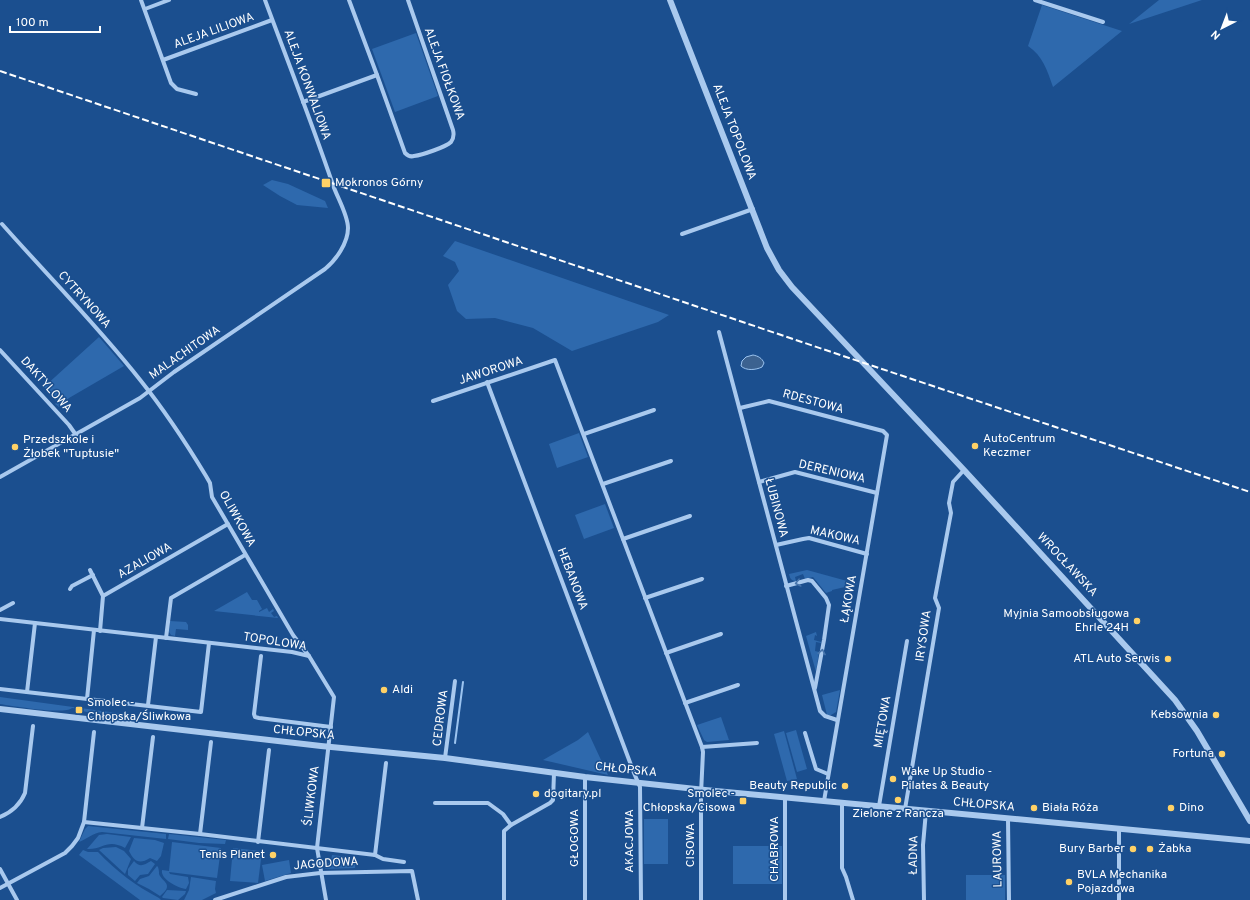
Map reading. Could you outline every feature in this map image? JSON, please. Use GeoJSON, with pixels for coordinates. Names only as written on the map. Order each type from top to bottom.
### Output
{"type":"FeatureCollection","features":[{"type":"Feature","properties":{"kind":"street"},"geometry":{"type":"LineString","coordinates":[[141,0],[172,85],[180,90],[196,94]]}},
{"type":"Feature","properties":{"kind":"street"},"geometry":{"type":"LineString","coordinates":[[145,9],[169,0]]}},
{"type":"Feature","properties":{"kind":"street","name":"ALEJA KONWALIOWA"},"geometry":{"type":"LineString","coordinates":[[265,0],[330,176]]}},
{"type":"Feature","properties":{"kind":"street"},"geometry":{"type":"LineString","coordinates":[[303,102],[376,74],[349,0]]}},
{"type":"Feature","properties":{"kind":"street","name":"ALEJA FIOŁKOWA"},"geometry":{"type":"LineString","coordinates":[[376,74],[405,153],[408,156],[414,157],[445,146],[450,142],[454,137],[454,130],[408,0]]}},
{"type":"Feature","properties":{"kind":"street","name":"ALEJA TOPOLOWA"},"geometry":{"type":"LineString","coordinates":[[670,0],[767,248],[779,270],[792,287],[877,377]]}},
{"type":"Feature","properties":{"kind":"street"},"geometry":{"type":"LineString","coordinates":[[1035,0],[1103,22]]}},
{"type":"Feature","properties":{"kind":"street","name":"ALEJA LILIOWA"},"geometry":{"type":"LineString","coordinates":[[163,60],[272,20]]}},
{"type":"Feature","properties":{"kind":"street","name":"MALACHITOWA"},"geometry":{"type":"LineString","coordinates":[[0,477],[149,392],[174,372],[329,265],[336,258],[342,246],[348,224],[330,176]]}},
{"type":"Feature","properties":{"kind":"street"},"geometry":{"type":"LineString","coordinates":[[682,234],[753,209]]}},
{"type":"Feature","properties":{"kind":"street","name":"CYTRYNOWA"},"geometry":{"type":"LineString","coordinates":[[2,224],[119,354],[149,392]]}},
{"type":"Feature","properties":{"kind":"street","name":"ŁUBINOWA"},"geometry":{"type":"LineString","coordinates":[[718,332],[740,408],[821,714],[837,720]]}},
{"type":"Feature","properties":{"kind":"street","name":"DAKTYLOWA"},"geometry":{"type":"LineString","coordinates":[[0,350],[69,425],[76,435]]}},
{"type":"Feature","properties":{"kind":"street","name":"JAWOROWA"},"geometry":{"type":"LineString","coordinates":[[432,401],[555,360],[584,434]]}},
{"type":"Feature","properties":{"kind":"street","name":"WROCŁAWSKA"},"geometry":{"type":"LineString","coordinates":[[877,377],[1180,705],[1201,737],[1250,821]]}},
{"type":"Feature","properties":{"kind":"street","name":"HEBANOWA"},"geometry":{"type":"LineString","coordinates":[[487,382],[639,782]]}},
{"type":"Feature","properties":{"kind":"street","name":"OLIWKOWA"},"geometry":{"type":"LineString","coordinates":[[149,392],[185,442],[206,476],[210,483],[212,497],[245,555],[293,635],[310,656]]}},
{"type":"Feature","properties":{"kind":"street","name":"RDESTOWA"},"geometry":{"type":"LineString","coordinates":[[740,408],[769,401],[881,430]]}},
{"type":"Feature","properties":{"kind":"street"},"geometry":{"type":"LineString","coordinates":[[654,410],[584,434],[702,746],[757,743]]}},
{"type":"Feature","properties":{"kind":"street","name":"ŁĄKOWA"},"geometry":{"type":"LineString","coordinates":[[824,801],[887,437],[885,432],[881,430]]}},
{"type":"Feature","properties":{"kind":"street"},"geometry":{"type":"LineString","coordinates":[[602,484],[671,461]]}},
{"type":"Feature","properties":{"kind":"street","name":"IRYSOWA"},"geometry":{"type":"LineString","coordinates":[[905,809],[939,608],[935,598],[950,513],[949,503],[953,482],[964,470]]}},
{"type":"Feature","properties":{"kind":"street","name":"DERENIOWA"},"geometry":{"type":"LineString","coordinates":[[759,482],[795,472],[877,493]]}},
{"type":"Feature","properties":{"kind":"street"},"geometry":{"type":"LineString","coordinates":[[623,539],[690,516]]}},
{"type":"Feature","properties":{"kind":"street","name":"AZALIOWA"},"geometry":{"type":"LineString","coordinates":[[103,596],[228,524]]}},
{"type":"Feature","properties":{"kind":"street","name":"MAKOWA"},"geometry":{"type":"LineString","coordinates":[[776,546],[803,538],[809,538],[867,554]]}},
{"type":"Feature","properties":{"kind":"street"},"geometry":{"type":"LineString","coordinates":[[166,638],[171,598],[245,555]]}},
{"type":"Feature","properties":{"kind":"street"},"geometry":{"type":"LineString","coordinates":[[90,570],[103,596],[100,631]]}},
{"type":"Feature","properties":{"kind":"street"},"geometry":{"type":"LineString","coordinates":[[70,590],[72,586],[92,575]]}},
{"type":"Feature","properties":{"kind":"street"},"geometry":{"type":"LineString","coordinates":[[645,598],[702,579]]}},
{"type":"Feature","properties":{"kind":"street","name":"ŁUBINOWA"},"geometry":{"type":"LineString","coordinates":[[786,586],[810,580],[814,583],[829,605],[814,690]]}},
{"type":"Feature","properties":{"kind":"street"},"geometry":{"type":"LineString","coordinates":[[0,610],[12,603]]}},
{"type":"Feature","properties":{"kind":"street","name":"TOPOLOWA"},"geometry":{"type":"LineString","coordinates":[[0,619],[292,652],[310,656],[334,697],[328,747]]}},
{"type":"Feature","properties":{"kind":"street"},"geometry":{"type":"LineString","coordinates":[[27,692],[35,623]]}},
{"type":"Feature","properties":{"kind":"street"},"geometry":{"type":"LineString","coordinates":[[87,698],[94,630]]}},
{"type":"Feature","properties":{"kind":"street"},"geometry":{"type":"LineString","coordinates":[[666,653],[721,634]]}},
{"type":"Feature","properties":{"kind":"street"},"geometry":{"type":"LineString","coordinates":[[148,706],[156,637]]}},
{"type":"Feature","properties":{"kind":"street","name":"MIĘTOWA"},"geometry":{"type":"LineString","coordinates":[[879,806],[907,641]]}},
{"type":"Feature","properties":{"kind":"street"},"geometry":{"type":"LineString","coordinates":[[0,689],[201,712],[209,643]]}},
{"type":"Feature","properties":{"kind":"street","name":"TOPOLOWA"},"geometry":{"type":"LineString","coordinates":[[261,656],[254,714],[255,717],[331,727]]}},
{"type":"Feature","properties":{"kind":"street","name":"CEDROWA"},"geometry":{"type":"LineString","coordinates":[[445,758],[456,680]]}},
{"type":"Feature","properties":{"kind":"street"},"geometry":{"type":"LineString","coordinates":[[685,703],[738,685]]}},
{"type":"Feature","properties":{"kind":"street","name":"CHŁOPSKA"},"geometry":{"type":"LineString","coordinates":[[0,709],[328,747],[445,758],[585,777],[785,798],[1250,841]]}},
{"type":"Feature","properties":{"kind":"street"},"geometry":{"type":"LineString","coordinates":[[0,817],[16,808],[23,798],[26,787],[33,726]]}},
{"type":"Feature","properties":{"kind":"street"},"geometry":{"type":"LineString","coordinates":[[0,888],[67,851],[78,838],[84,822],[94,732]]}},
{"type":"Feature","properties":{"kind":"street"},"geometry":{"type":"LineString","coordinates":[[805,733],[816,769],[828,774]]}},
{"type":"Feature","properties":{"kind":"street"},"geometry":{"type":"LineString","coordinates":[[142,828],[153,737]]}},
{"type":"Feature","properties":{"kind":"street"},"geometry":{"type":"LineString","coordinates":[[200,834],[211,742]]}},
{"type":"Feature","properties":{"kind":"street","name":"CISOWA"},"geometry":{"type":"LineString","coordinates":[[701,900],[702,746]]}},
{"type":"Feature","properties":{"kind":"street","name":"ŚLIWKOWA"},"geometry":{"type":"LineString","coordinates":[[326,900],[316,848],[328,747]]}},
{"type":"Feature","properties":{"kind":"street"},"geometry":{"type":"LineString","coordinates":[[258,842],[269,750]]}},
{"type":"Feature","properties":{"kind":"street"},"geometry":{"type":"LineString","coordinates":[[375,855],[386,763]]}},
{"type":"Feature","properties":{"kind":"street"},"geometry":{"type":"LineString","coordinates":[[504,900],[503,833],[511,824],[524,818],[553,800],[554,773]]}},
{"type":"Feature","properties":{"kind":"street","name":"GŁOGOWA"},"geometry":{"type":"LineString","coordinates":[[585,777],[585,900]]}},
{"type":"Feature","properties":{"kind":"street","name":"AKACJOWA"},"geometry":{"type":"LineString","coordinates":[[639,782],[640,900]]}},
{"type":"Feature","properties":{"kind":"street","name":"CHABROWA"},"geometry":{"type":"LineString","coordinates":[[785,798],[785,900]]}},
{"type":"Feature","properties":{"kind":"street"},"geometry":{"type":"LineString","coordinates":[[435,803],[488,803],[503,814],[511,824]]}},
{"type":"Feature","properties":{"kind":"street"},"geometry":{"type":"LineString","coordinates":[[842,803],[842,868],[853,900]]}},
{"type":"Feature","properties":{"kind":"street","name":"ŁADNA"},"geometry":{"type":"LineString","coordinates":[[924,900],[923,844],[926,811]]}},
{"type":"Feature","properties":{"kind":"street","name":"LAUROWA"},"geometry":{"type":"LineString","coordinates":[[1008,818],[1009,900]]}},
{"type":"Feature","properties":{"kind":"street"},"geometry":{"type":"LineString","coordinates":[[84,822],[375,855],[383,859],[404,862]]}},
{"type":"Feature","properties":{"kind":"street"},"geometry":{"type":"LineString","coordinates":[[1119,829],[1119,900]]}},
{"type":"Feature","properties":{"kind":"street"},"geometry":{"type":"LineString","coordinates":[[0,869],[17,900]]}},
{"type":"Feature","properties":{"kind":"street","name":"JAGODOWA"},"geometry":{"type":"LineString","coordinates":[[215,900],[286,877],[320,873],[412,871],[418,900]]}},
{"type":"Feature","properties":{"kind":"shaded area"},"geometry":{"type":"Polygon","coordinates":[[[1159,0],[1202,0],[1129,24],[1159,0]]]}},
{"type":"Feature","properties":{"kind":"shaded area"},"geometry":{"type":"Polygon","coordinates":[[[1042,5],[1122,31],[1053,87],[1041,59],[1028,46],[1042,5]]]}},
{"type":"Feature","properties":{"kind":"shaded area"},"geometry":{"type":"Polygon","coordinates":[[[416,33],[438,96],[395,112],[372,49],[416,33]]]}},
{"type":"Feature","properties":{"kind":"shaded area"},"geometry":{"type":"Polygon","coordinates":[[[272,180],[288,184],[325,201],[328,208],[297,205],[263,185],[272,180]]]}},
{"type":"Feature","properties":{"kind":"shaded area"},"geometry":{"type":"Polygon","coordinates":[[[455,241],[669,315],[658,322],[572,351],[533,328],[495,318],[466,319],[457,311],[448,285],[459,271],[455,262],[443,256],[455,241]]]}},
{"type":"Feature","properties":{"kind":"shaded area"},"geometry":{"type":"Polygon","coordinates":[[[99,337],[124,366],[69,398],[59,407],[55,404],[57,402],[44,387],[99,337]]]}},
{"type":"Feature","properties":{"kind":"shaded area"},"geometry":{"type":"Polygon","coordinates":[[[753,355],[762,360],[764,363],[762,367],[751,370],[743,368],[741,366],[742,361],[746,357],[753,355]]]}},
{"type":"Feature","properties":{"kind":"shaded area"},"geometry":{"type":"Polygon","coordinates":[[[579,433],[588,457],[557,468],[549,444],[579,433]]]}},
{"type":"Feature","properties":{"kind":"shaded area"},"geometry":{"type":"Polygon","coordinates":[[[605,504],[614,528],[584,539],[575,515],[605,504]]]}},
{"type":"Feature","properties":{"kind":"shaded area"},"geometry":{"type":"Polygon","coordinates":[[[807,570],[858,584],[832,590],[826,593],[813,577],[805,579],[803,574],[795,577],[796,581],[794,581],[789,574],[807,570]]]}},
{"type":"Feature","properties":{"kind":"shaded area"},"geometry":{"type":"Polygon","coordinates":[[[247,592],[252,600],[257,600],[262,609],[259,612],[267,608],[269,612],[273,609],[274,611],[271,613],[274,617],[277,616],[278,618],[214,611],[247,592]]]}},
{"type":"Feature","properties":{"kind":"shaded area"},"geometry":{"type":"Polygon","coordinates":[[[170,621],[186,622],[188,625],[188,630],[176,629],[175,636],[171,635],[169,632],[170,621]]]}},
{"type":"Feature","properties":{"kind":"shaded area"},"geometry":{"type":"Polygon","coordinates":[[[816,632],[817,636],[815,635],[814,640],[821,643],[816,642],[815,651],[819,652],[816,672],[806,636],[816,632]]]}},
{"type":"Feature","properties":{"kind":"shaded area"},"geometry":{"type":"Polygon","coordinates":[[[840,690],[836,712],[831,715],[827,715],[822,695],[840,690]]]}},
{"type":"Feature","properties":{"kind":"shaded area"},"geometry":{"type":"Polygon","coordinates":[[[0,697],[124,714],[124,719],[72,708],[59,711],[0,704],[0,697]]]}},
{"type":"Feature","properties":{"kind":"shaded area"},"geometry":{"type":"Polygon","coordinates":[[[721,717],[729,740],[707,742],[704,740],[697,725],[721,717]]]}},
{"type":"Feature","properties":{"kind":"shaded area"},"geometry":{"type":"Polygon","coordinates":[[[796,730],[807,769],[797,772],[786,733],[796,730]]]}},
{"type":"Feature","properties":{"kind":"shaded area"},"geometry":{"type":"Polygon","coordinates":[[[784,731],[797,779],[787,781],[774,734],[784,731]]]}},
{"type":"Feature","properties":{"kind":"shaded area"},"geometry":{"type":"Polygon","coordinates":[[[588,732],[608,775],[543,760],[578,740],[588,732]]]}},
{"type":"Feature","properties":{"kind":"shaded area"},"geometry":{"type":"Polygon","coordinates":[[[644,819],[668,819],[668,864],[644,864],[644,819]]]}},
{"type":"Feature","properties":{"kind":"shaded area"},"geometry":{"type":"Polygon","coordinates":[[[88,826],[166,834],[166,839],[102,832],[79,842],[88,826]]]}},
{"type":"Feature","properties":{"kind":"shaded area"},"geometry":{"type":"Polygon","coordinates":[[[107,834],[131,837],[125,848],[119,845],[109,844],[97,848],[87,849],[99,835],[107,834]]]}},
{"type":"Feature","properties":{"kind":"shaded area"},"geometry":{"type":"Polygon","coordinates":[[[169,834],[226,840],[225,844],[199,843],[168,839],[169,834]]]}},
{"type":"Feature","properties":{"kind":"shaded area"},"geometry":{"type":"Polygon","coordinates":[[[134,838],[155,840],[164,843],[161,856],[157,861],[150,858],[143,861],[137,861],[133,857],[129,851],[134,838]]]}},
{"type":"Feature","properties":{"kind":"shaded area"},"geometry":{"type":"Polygon","coordinates":[[[172,842],[221,848],[217,878],[169,872],[170,874],[188,877],[189,883],[186,889],[174,885],[167,880],[162,873],[162,870],[169,871],[172,842]]]}},
{"type":"Feature","properties":{"kind":"shaded area"},"geometry":{"type":"Polygon","coordinates":[[[733,846],[782,846],[782,884],[733,884],[733,846]]]}},
{"type":"Feature","properties":{"kind":"shaded area"},"geometry":{"type":"Polygon","coordinates":[[[116,847],[124,851],[131,859],[125,874],[99,850],[103,848],[116,847]]]}},
{"type":"Feature","properties":{"kind":"shaded area"},"geometry":{"type":"Polygon","coordinates":[[[233,848],[262,851],[258,883],[230,881],[233,848]]]}},
{"type":"Feature","properties":{"kind":"shaded area"},"geometry":{"type":"Polygon","coordinates":[[[83,850],[88,852],[98,852],[127,878],[161,900],[140,900],[79,855],[83,850]]]}},
{"type":"Feature","properties":{"kind":"shaded area"},"geometry":{"type":"Polygon","coordinates":[[[332,855],[356,858],[355,868],[325,869],[324,863],[331,863],[332,855]]]}},
{"type":"Feature","properties":{"kind":"shaded area"},"geometry":{"type":"Polygon","coordinates":[[[289,860],[291,873],[265,881],[262,865],[289,860]]]}},
{"type":"Feature","properties":{"kind":"shaded area"},"geometry":{"type":"Polygon","coordinates":[[[134,861],[138,865],[144,865],[151,861],[155,864],[148,874],[140,875],[135,881],[128,875],[128,869],[134,861]]]}},
{"type":"Feature","properties":{"kind":"shaded area"},"geometry":{"type":"Polygon","coordinates":[[[157,866],[159,874],[167,886],[167,889],[160,896],[137,883],[140,879],[149,876],[157,866]]]}},
{"type":"Feature","properties":{"kind":"shaded area"},"geometry":{"type":"Polygon","coordinates":[[[966,875],[1005,875],[1005,900],[966,900],[966,875]]]}},
{"type":"Feature","properties":{"kind":"shaded area"},"geometry":{"type":"Polygon","coordinates":[[[191,877],[216,881],[216,893],[202,900],[184,900],[189,890],[191,877]]]}},
{"type":"Feature","properties":{"kind":"shaded area"},"geometry":{"type":"Polygon","coordinates":[[[167,890],[186,891],[185,894],[178,900],[163,898],[162,897],[167,890]]]}},
{"type":"Feature","properties":{"kind":"waterway"},"geometry":{"type":"LineString","coordinates":[[455,743],[463,682]]}},
{"type":"Feature","properties":{"kind":"railway"},"geometry":{"type":"LineString","coordinates":[[0,71],[1250,492]]}},
{"type":"Feature","properties":{"kind":"place","name":"Mokronos Górny"},"geometry":{"type":"Point","coordinates":[326,183]}},
{"type":"Feature","properties":{"kind":"place","name":"AutoCentrum Keczmer"},"geometry":{"type":"Point","coordinates":[975,446]}},
{"type":"Feature","properties":{"kind":"place","name":"Przedszkole i Żłobek \"Tuptusie\""},"geometry":{"type":"Point","coordinates":[15,447]}},
{"type":"Feature","properties":{"kind":"place","name":"Myjnia Samoobsługowa Ehrle 24H"},"geometry":{"type":"Point","coordinates":[1137,621]}},
{"type":"Feature","properties":{"kind":"place","name":"ATL Auto Serwis"},"geometry":{"type":"Point","coordinates":[1168,659]}},
{"type":"Feature","properties":{"kind":"place","name":"Aldi"},"geometry":{"type":"Point","coordinates":[384,690]}},
{"type":"Feature","properties":{"kind":"place","name":"Smolec - Chłopska/Śliwkowa"},"geometry":{"type":"Point","coordinates":[79,710]}},
{"type":"Feature","properties":{"kind":"place","name":"Kebsownia"},"geometry":{"type":"Point","coordinates":[1216,715]}},
{"type":"Feature","properties":{"kind":"place","name":"Fortuna"},"geometry":{"type":"Point","coordinates":[1222,754]}},
{"type":"Feature","properties":{"kind":"place","name":"Wake Up Studio - Pilates & Beauty"},"geometry":{"type":"Point","coordinates":[893,779]}},
{"type":"Feature","properties":{"kind":"place","name":"Beauty Republic"},"geometry":{"type":"Point","coordinates":[845,786]}},
{"type":"Feature","properties":{"kind":"place","name":"dogitary.pl"},"geometry":{"type":"Point","coordinates":[536,794]}},
{"type":"Feature","properties":{"kind":"place","name":"Zielone z Rancza"},"geometry":{"type":"Point","coordinates":[898,800]}},
{"type":"Feature","properties":{"kind":"place","name":"Smolec - Chłopska/Cisowa"},"geometry":{"type":"Point","coordinates":[743,801]}},
{"type":"Feature","properties":{"kind":"place","name":"Biała Róża"},"geometry":{"type":"Point","coordinates":[1034,808]}},
{"type":"Feature","properties":{"kind":"place","name":"Dino"},"geometry":{"type":"Point","coordinates":[1171,808]}},
{"type":"Feature","properties":{"kind":"place","name":"Bury Barber"},"geometry":{"type":"Point","coordinates":[1133,849]}},
{"type":"Feature","properties":{"kind":"place","name":"Żabka"},"geometry":{"type":"Point","coordinates":[1150,849]}},
{"type":"Feature","properties":{"kind":"place","name":"Tenis Planet"},"geometry":{"type":"Point","coordinates":[273,855]}},
{"type":"Feature","properties":{"kind":"place","name":"BVLA Mechanika Pojazdowa"},"geometry":{"type":"Point","coordinates":[1069,882]}}]}
